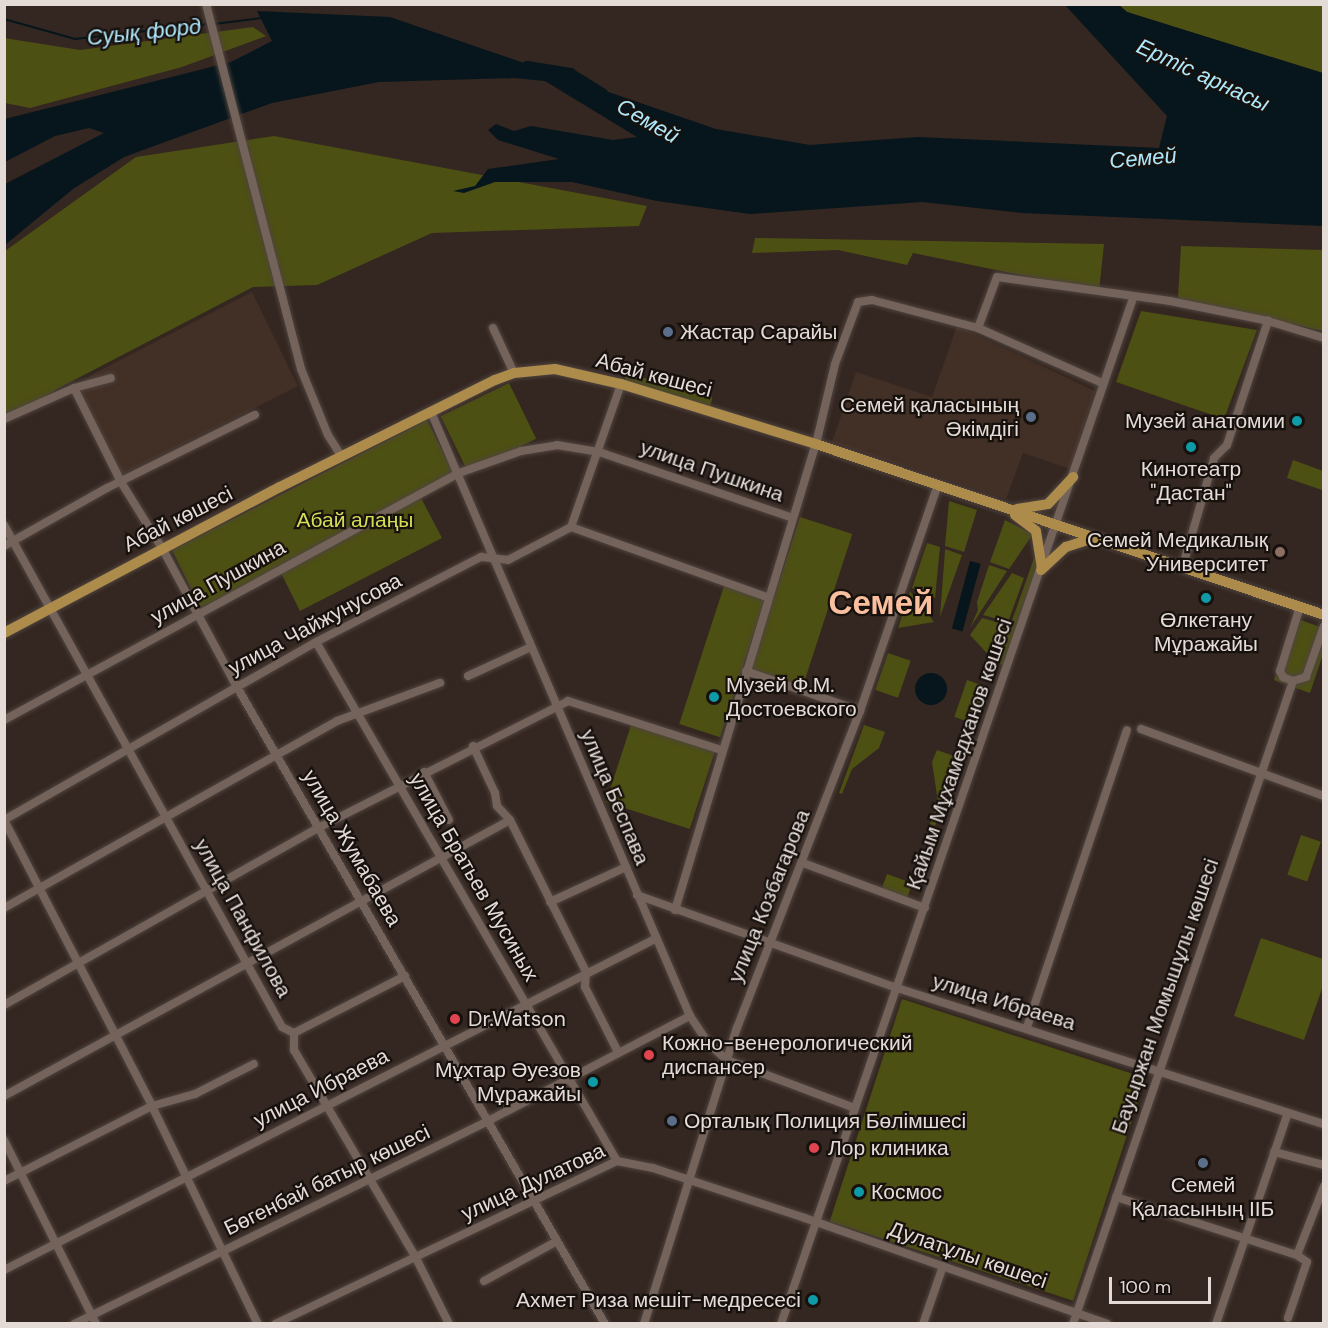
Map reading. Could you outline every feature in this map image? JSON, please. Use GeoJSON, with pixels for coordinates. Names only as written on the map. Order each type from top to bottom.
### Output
{"type":"FeatureCollection","features":[{"type":"Feature","properties":{"kind":"main road","name":"Абай көшесі"},"geometry":{"type":"LineString","coordinates":[[4,633],[162,548],[431,412],[514,373],[555,369],[621,384],[816,444],[1183,565],[1323,615]]}},
{"type":"Feature","properties":{"kind":"main road"},"geometry":{"type":"LineString","coordinates":[[1008,509],[1036,508],[1048,504],[1073,477]]}},
{"type":"Feature","properties":{"kind":"main road"},"geometry":{"type":"LineString","coordinates":[[1008,509],[1036,531],[1041,569]]}},
{"type":"Feature","properties":{"kind":"main road"},"geometry":{"type":"LineString","coordinates":[[1041,569],[1066,547],[1097,537]]}},
{"type":"Feature","properties":{"kind":"street"},"geometry":{"type":"LineString","coordinates":[[206,4],[279,296],[301,369],[328,435],[341,456]]}},
{"type":"Feature","properties":{"kind":"street"},"geometry":{"type":"LineString","coordinates":[[978,328],[997,278],[1133,298],[1170,301],[1268,321],[1323,338]]}},
{"type":"Feature","properties":{"kind":"street","name":"Қайым Мұхамедханов көшесі"},"geometry":{"type":"LineString","coordinates":[[781,1323],[1133,298]]}},
{"type":"Feature","properties":{"kind":"street"},"geometry":{"type":"LineString","coordinates":[[675,910],[816,444],[835,364],[858,302],[872,300],[978,328],[1102,383]]}},
{"type":"Feature","properties":{"kind":"street"},"geometry":{"type":"LineString","coordinates":[[1183,565],[1214,458],[1227,445],[1268,321]]}},
{"type":"Feature","properties":{"kind":"street"},"geometry":{"type":"LineString","coordinates":[[493,328],[514,373]]}},
{"type":"Feature","properties":{"kind":"street"},"geometry":{"type":"LineString","coordinates":[[4,419],[74,388],[111,378]]}},
{"type":"Feature","properties":{"kind":"street"},"geometry":{"type":"LineString","coordinates":[[621,384],[571,527],[769,598]]}},
{"type":"Feature","properties":{"kind":"street","name":"улица Жумабаева"},"geometry":{"type":"LineString","coordinates":[[74,388],[121,482],[162,548],[195,613],[237,687],[320,826],[444,1046],[605,1323]]}},
{"type":"Feature","properties":{"kind":"street","name":"улица Беспава"},"geometry":{"type":"LineString","coordinates":[[431,412],[459,473],[491,558],[690,1016],[709,1044],[726,1060],[855,1108]]}},
{"type":"Feature","properties":{"kind":"street"},"geometry":{"type":"LineString","coordinates":[[4,546],[121,482],[255,415]]}},
{"type":"Feature","properties":{"kind":"street","name":"улица Пушкина"},"geometry":{"type":"LineString","coordinates":[[4,720],[195,613],[459,473],[521,451],[557,445],[599,452],[793,518]]}},
{"type":"Feature","properties":{"kind":"street","name":"улица Козбагарова"},"geometry":{"type":"LineString","coordinates":[[644,1323],[726,1060],[860,711],[938,485]]}},
{"type":"Feature","properties":{"kind":"street","name":"улица Панфилова"},"geometry":{"type":"LineString","coordinates":[[4,525],[249,963],[282,1027],[294,1033]]}},
{"type":"Feature","properties":{"kind":"street","name":"улица Чайжунусова"},"geometry":{"type":"LineString","coordinates":[[4,820],[316,642],[481,557],[508,560],[571,527]]}},
{"type":"Feature","properties":{"kind":"street"},"geometry":{"type":"LineString","coordinates":[[1297,605],[1298,613],[1280,670],[1283,677],[1293,681],[1306,677],[1323,626]]}},
{"type":"Feature","properties":{"kind":"street","name":"улица Братьев Мусиных"},"geometry":{"type":"LineString","coordinates":[[316,642],[444,857],[617,1161]]}},
{"type":"Feature","properties":{"kind":"street"},"geometry":{"type":"LineString","coordinates":[[468,676],[531,647]]}},
{"type":"Feature","properties":{"kind":"street"},"geometry":{"type":"LineString","coordinates":[[746,671],[860,711]]}},
{"type":"Feature","properties":{"kind":"street","name":"Бауыржан Момышұлы көшесі"},"geometry":{"type":"LineString","coordinates":[[1073,1323],[1157,1070],[1293,681]]}},
{"type":"Feature","properties":{"kind":"street"},"geometry":{"type":"LineString","coordinates":[[4,908],[277,753],[360,713],[440,683]]}},
{"type":"Feature","properties":{"kind":"street"},"geometry":{"type":"LineString","coordinates":[[4,1005],[320,826],[473,746],[556,706],[575,700],[722,750]]}},
{"type":"Feature","properties":{"kind":"street"},"geometry":{"type":"LineString","coordinates":[[1141,729],[1323,796]]}},
{"type":"Feature","properties":{"kind":"street"},"geometry":{"type":"LineString","coordinates":[[1027,1028],[1127,730]]}},
{"type":"Feature","properties":{"kind":"street"},"geometry":{"type":"LineString","coordinates":[[473,746],[495,793],[497,806],[510,820],[586,972],[585,987],[618,1052]]}},
{"type":"Feature","properties":{"kind":"street"},"geometry":{"type":"LineString","coordinates":[[424,772],[449,820]]}},
{"type":"Feature","properties":{"kind":"street"},"geometry":{"type":"LineString","coordinates":[[4,820],[38,890],[152,1106],[258,1323]]}},
{"type":"Feature","properties":{"kind":"street"},"geometry":{"type":"LineString","coordinates":[[4,1096],[510,820]]}},
{"type":"Feature","properties":{"kind":"street"},"geometry":{"type":"LineString","coordinates":[[803,863],[925,908]]}},
{"type":"Feature","properties":{"kind":"street"},"geometry":{"type":"LineString","coordinates":[[550,902],[626,867]]}},
{"type":"Feature","properties":{"kind":"street","name":"улица Ибраева"},"geometry":{"type":"LineString","coordinates":[[637,895],[769,944],[897,987],[1323,1124]]}},
{"type":"Feature","properties":{"kind":"street","name":"улица Ибраева"},"geometry":{"type":"LineString","coordinates":[[4,1270],[188,1178],[586,972],[655,939]]}},
{"type":"Feature","properties":{"kind":"street"},"geometry":{"type":"LineString","coordinates":[[405,975],[294,1033],[294,1050],[415,1256],[449,1323]]}},
{"type":"Feature","properties":{"kind":"street","name":"Бөгенбай батыр көшесі"},"geometry":{"type":"LineString","coordinates":[[74,1323],[488,1121],[690,1016]]}},
{"type":"Feature","properties":{"kind":"street"},"geometry":{"type":"LineString","coordinates":[[4,1181],[152,1106],[195,1094],[254,1064]]}},
{"type":"Feature","properties":{"kind":"street"},"geometry":{"type":"LineString","coordinates":[[1216,1323],[1288,1113]]}},
{"type":"Feature","properties":{"kind":"street"},"geometry":{"type":"LineString","coordinates":[[4,1140],[58,1242],[96,1323]]}},
{"type":"Feature","properties":{"kind":"street"},"geometry":{"type":"LineString","coordinates":[[1274,1152],[1323,1165]]}},
{"type":"Feature","properties":{"kind":"street","name":"улица Дулатова"},"geometry":{"type":"LineString","coordinates":[[275,1323],[617,1161],[688,1179],[816,1221]]}},
{"type":"Feature","properties":{"kind":"street"},"geometry":{"type":"LineString","coordinates":[[1297,1255],[1323,1186]]}},
{"type":"Feature","properties":{"kind":"street"},"geometry":{"type":"LineString","coordinates":[[1116,1197],[1297,1255],[1307,1262],[1288,1318]]}},
{"type":"Feature","properties":{"kind":"street","name":"Дулатұлы көшесі"},"geometry":{"type":"LineString","coordinates":[[816,1221],[1107,1323]]}},
{"type":"Feature","properties":{"kind":"street"},"geometry":{"type":"LineString","coordinates":[[484,1281],[557,1240]]}},
{"type":"Feature","properties":{"kind":"street"},"geometry":{"type":"LineString","coordinates":[[923,1323],[943,1266]]}},
{"type":"Feature","properties":{"kind":"shaded area"},"geometry":{"type":"Polygon","coordinates":[[[252,292],[298,386],[120,476],[75,387],[95,373],[252,292]]]}},
{"type":"Feature","properties":{"kind":"shaded area"},"geometry":{"type":"Polygon","coordinates":[[[957,326],[1095,391],[1070,469],[1023,453],[1006,499],[832,442],[856,372],[932,397],[957,326]]]}},
{"type":"Feature","properties":{"kind":"green space"},"geometry":{"type":"Polygon","coordinates":[[[1119,5],[1323,5],[1323,73],[1127,12],[1119,5]]]}},
{"type":"Feature","properties":{"kind":"green space"},"geometry":{"type":"Polygon","coordinates":[[[253,27],[266,36],[182,67],[30,108],[5,103],[4,38],[80,50],[253,27]]]}},
{"type":"Feature","properties":{"kind":"green space"},"geometry":{"type":"Polygon","coordinates":[[[274,136],[647,206],[639,226],[432,233],[317,285],[253,287],[57,389],[5,424],[5,251],[136,157],[274,136]]]}},
{"type":"Feature","properties":{"kind":"green space"},"geometry":{"type":"Polygon","coordinates":[[[755,238],[1104,244],[1099,291],[913,253],[907,265],[838,250],[752,253],[755,238]]]}},
{"type":"Feature","properties":{"kind":"green space"},"geometry":{"type":"Polygon","coordinates":[[[1181,246],[1323,250],[1323,331],[1178,298],[1181,246]]]}},
{"type":"Feature","properties":{"kind":"green space"},"geometry":{"type":"Polygon","coordinates":[[[1141,311],[1257,330],[1224,419],[1116,382],[1141,311]]]}},
{"type":"Feature","properties":{"kind":"green space"},"geometry":{"type":"Polygon","coordinates":[[[627,373],[713,398],[709,410],[623,385],[627,373]]]}},
{"type":"Feature","properties":{"kind":"green space"},"geometry":{"type":"Polygon","coordinates":[[[509,383],[536,439],[468,472],[441,416],[509,383]]]}},
{"type":"Feature","properties":{"kind":"green space","name":"Абай алаңы"},"geometry":{"type":"Polygon","coordinates":[[[427,420],[457,480],[421,498],[442,538],[300,611],[280,571],[202,611],[172,550],[427,420]]]}},
{"type":"Feature","properties":{"kind":"green space"},"geometry":{"type":"Polygon","coordinates":[[[1293,460],[1323,471],[1322,490],[1287,478],[1293,460]]]}},
{"type":"Feature","properties":{"kind":"green space"},"geometry":{"type":"Polygon","coordinates":[[[949,501],[977,510],[964,552],[945,546],[949,501]]]}},
{"type":"Feature","properties":{"kind":"green space"},"geometry":{"type":"Polygon","coordinates":[[[800,517],[852,534],[802,688],[750,671],[800,517]]]}},
{"type":"Feature","properties":{"kind":"green space"},"geometry":{"type":"Polygon","coordinates":[[[1005,520],[1033,534],[1009,569],[990,562],[1005,520]]]}},
{"type":"Feature","properties":{"kind":"green space"},"geometry":{"type":"Polygon","coordinates":[[[927,543],[940,547],[935,598],[912,588],[927,543]]]}},
{"type":"Feature","properties":{"kind":"green space"},"geometry":{"type":"Polygon","coordinates":[[[1038,547],[1036,569],[1003,665],[997,663],[1038,547]]]}},
{"type":"Feature","properties":{"kind":"green space"},"geometry":{"type":"Polygon","coordinates":[[[945,550],[962,555],[940,617],[945,550]]]}},
{"type":"Feature","properties":{"kind":"green space"},"geometry":{"type":"Polygon","coordinates":[[[989,565],[1007,571],[970,628],[978,610],[977,602],[989,565]]]}},
{"type":"Feature","properties":{"kind":"green space"},"geometry":{"type":"Polygon","coordinates":[[[1012,573],[1024,578],[1008,622],[983,615],[1012,573]]]}},
{"type":"Feature","properties":{"kind":"green space"},"geometry":{"type":"Polygon","coordinates":[[[724,586],[765,599],[720,737],[679,724],[724,586]]]}},
{"type":"Feature","properties":{"kind":"green space"},"geometry":{"type":"Polygon","coordinates":[[[910,591],[934,622],[898,628],[910,591]]]}},
{"type":"Feature","properties":{"kind":"green space"},"geometry":{"type":"Polygon","coordinates":[[[982,618],[1008,625],[995,662],[970,635],[982,618]]]}},
{"type":"Feature","properties":{"kind":"green space"},"geometry":{"type":"Polygon","coordinates":[[[1295,618],[1323,628],[1323,654],[1310,693],[1274,680],[1295,618]]]}},
{"type":"Feature","properties":{"kind":"green space"},"geometry":{"type":"Polygon","coordinates":[[[888,653],[911,661],[898,698],[875,690],[888,653]]]}},
{"type":"Feature","properties":{"kind":"green space"},"geometry":{"type":"Polygon","coordinates":[[[967,680],[987,687],[974,724],[954,717],[967,680]]]}},
{"type":"Feature","properties":{"kind":"green space"},"geometry":{"type":"Polygon","coordinates":[[[632,722],[716,749],[690,829],[606,802],[632,722]]]}},
{"type":"Feature","properties":{"kind":"green space"},"geometry":{"type":"Polygon","coordinates":[[[864,725],[885,732],[879,748],[852,769],[842,794],[839,793],[864,725]]]}},
{"type":"Feature","properties":{"kind":"green space"},"geometry":{"type":"Polygon","coordinates":[[[937,750],[959,758],[935,826],[930,824],[938,802],[932,762],[937,750]]]}},
{"type":"Feature","properties":{"kind":"green space"},"geometry":{"type":"Polygon","coordinates":[[[1301,835],[1321,842],[1307,882],[1287,875],[1301,835]]]}},
{"type":"Feature","properties":{"kind":"green space"},"geometry":{"type":"Polygon","coordinates":[[[887,874],[912,883],[907,898],[882,889],[887,874]]]}},
{"type":"Feature","properties":{"kind":"green space"},"geometry":{"type":"Polygon","coordinates":[[[1261,938],[1323,959],[1323,986],[1304,1040],[1234,1016],[1261,938]]]}},
{"type":"Feature","properties":{"kind":"green space"},"geometry":{"type":"Polygon","coordinates":[[[902,999],[1145,1078],[1073,1301],[830,1222],[902,999]]]}},
{"type":"Feature","properties":{"kind":"water","name":"Ертіс арнасы"},"geometry":{"type":"Polygon","coordinates":[[[1065,5],[1119,5],[1127,12],[1323,73],[1323,226],[1022,213],[922,202],[750,214],[657,201],[572,182],[495,182],[464,193],[453,191],[475,186],[488,169],[559,159],[498,140],[488,130],[496,124],[514,131],[531,126],[613,140],[637,137],[545,81],[514,78],[379,82],[272,103],[124,157],[73,189],[5,245],[5,184],[104,133],[89,128],[55,136],[5,162],[5,119],[231,62],[272,41],[257,11],[390,17],[716,129],[810,145],[918,137],[1159,148],[1167,116],[1065,5]]]}},
{"type":"Feature","properties":{"kind":"water"},"geometry":{"type":"Polygon","coordinates":[[[970,561],[981,564],[963,631],[952,629],[970,561]]]}},
{"type":"Feature","properties":{"kind":"water"},"geometry":{"type":"Polygon","coordinates":[[[931,673],[942,678],[947,689],[942,700],[931,705],[920,700],[915,689],[920,678],[931,673]]]}},
{"type":"Feature","properties":{"kind":"waterway","name":"Суық форд"},"geometry":{"type":"LineString","coordinates":[[214,24],[262,18]]}},
{"type":"Feature","properties":{"kind":"waterway","name":"Суық форд"},"geometry":{"type":"LineString","coordinates":[[4,19],[75,39],[208,24]]}},
{"type":"Feature","properties":{"kind":"waterway","name":"Семей"},"geometry":{"type":"LineString","coordinates":[[527,67],[570,74],[602,94]]}},
{"type":"Feature","properties":{"kind":"place","name":"Жастар Сарайы"},"geometry":{"type":"Point","coordinates":[668,332]}},
{"type":"Feature","properties":{"kind":"place","name":"Семей қаласының Әкімдігі"},"geometry":{"type":"Point","coordinates":[1031,417]}},
{"type":"Feature","properties":{"kind":"place","name":"Музей анатомии"},"geometry":{"type":"Point","coordinates":[1297,421]}},
{"type":"Feature","properties":{"kind":"place","name":"Кинотеатр \"Дастан\""},"geometry":{"type":"Point","coordinates":[1191,447]}},
{"type":"Feature","properties":{"kind":"place","name":"Семей Медикалық Университет"},"geometry":{"type":"Point","coordinates":[1280,552]}},
{"type":"Feature","properties":{"kind":"place","name":"Өлкетану Мұражайы"},"geometry":{"type":"Point","coordinates":[1206,598]}},
{"type":"Feature","properties":{"kind":"place","name":"Музей Ф.М. Достоевского"},"geometry":{"type":"Point","coordinates":[714,697]}},
{"type":"Feature","properties":{"kind":"place","name":"Dr.Watson"},"geometry":{"type":"Point","coordinates":[455,1019]}},
{"type":"Feature","properties":{"kind":"place","name":"Кожно-венерологический диспансер"},"geometry":{"type":"Point","coordinates":[649,1055]}},
{"type":"Feature","properties":{"kind":"place","name":"Мұхтар Әуезов Мұражайы"},"geometry":{"type":"Point","coordinates":[593,1082]}},
{"type":"Feature","properties":{"kind":"place","name":"Орталық Полиция Бөлімшесі"},"geometry":{"type":"Point","coordinates":[672,1121]}},
{"type":"Feature","properties":{"kind":"place","name":"Лор клиника"},"geometry":{"type":"Point","coordinates":[814,1148]}},
{"type":"Feature","properties":{"kind":"place","name":"Семей Қаласының ІІБ"},"geometry":{"type":"Point","coordinates":[1203,1163]}},
{"type":"Feature","properties":{"kind":"place","name":"Космос"},"geometry":{"type":"Point","coordinates":[859,1192]}},
{"type":"Feature","properties":{"kind":"place","name":"Ахмет Риза мешіт-медресесі"},"geometry":{"type":"Point","coordinates":[813,1300]}},
{"type":"Feature","properties":{"kind":"district","name":"Семей"},"geometry":{"type":"Point","coordinates":[881,603]}}]}
